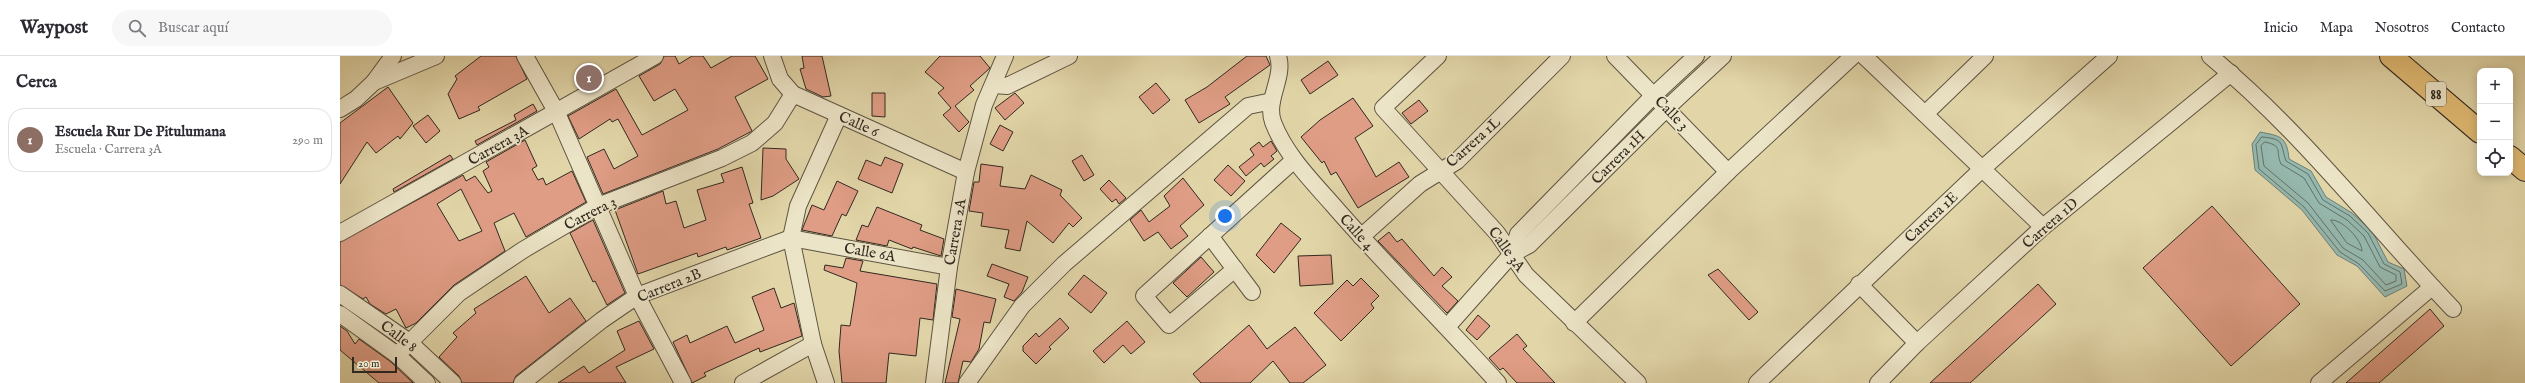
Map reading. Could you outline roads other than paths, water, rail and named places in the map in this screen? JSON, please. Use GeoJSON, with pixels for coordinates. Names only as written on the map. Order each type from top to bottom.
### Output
{"type":"FeatureCollection","features":[{"type":"Feature","properties":{"kind":"highway","name":"88"},"geometry":{"type":"LineString","coordinates":[[2391,56],[2477,129]]}},
{"type":"Feature","properties":{"kind":"highway"},"geometry":{"type":"LineString","coordinates":[[2513,160],[2525,170]]}},
{"type":"Feature","properties":{"kind":"street"},"geometry":{"type":"LineString","coordinates":[[340,109],[356,100],[374,82],[393,56]]}},
{"type":"Feature","properties":{"kind":"street"},"geometry":{"type":"LineString","coordinates":[[374,82],[436,56]]}},
{"type":"Feature","properties":{"kind":"street"},"geometry":{"type":"LineString","coordinates":[[525,56],[557,113],[637,296],[682,383]]}},
{"type":"Feature","properties":{"kind":"street","name":"Carrera 3A"},"geometry":{"type":"LineString","coordinates":[[340,232],[557,113],[655,56]]}},
{"type":"Feature","properties":{"kind":"street","name":"Calle 6"},"geometry":{"type":"LineString","coordinates":[[772,56],[780,79],[792,94],[966,172]]}},
{"type":"Feature","properties":{"kind":"street"},"geometry":{"type":"LineString","coordinates":[[1005,56],[994,85],[1007,86],[1069,56]]}},
{"type":"Feature","properties":{"kind":"street","name":"Calle 4"},"geometry":{"type":"LineString","coordinates":[[1278,56],[1278,76],[1272,101],[1273,121],[1294,160],[1361,237],[1498,383]]}},
{"type":"Feature","properties":{"kind":"street","name":"Calle 3A"},"geometry":{"type":"LineString","coordinates":[[1438,56],[1383,108],[1439,172],[1497,233],[1526,275],[1574,323],[1638,383]]}},
{"type":"Feature","properties":{"kind":"street","name":"Carrera 1L"},"geometry":{"type":"LineString","coordinates":[[1361,237],[1420,184],[1457,161],[1562,56]]}},
{"type":"Feature","properties":{"kind":"street","name":"Calle 3"},"geometry":{"type":"LineString","coordinates":[[1615,56],[1728,172]]}},
{"type":"Feature","properties":{"kind":"street","name":"Carrera 1H"},"geometry":{"type":"LineString","coordinates":[[1512,254],[1518,234],[1654,95],[1696,56]]}},
{"type":"Feature","properties":{"kind":"street","name":"Carrera 1H"},"geometry":{"type":"LineString","coordinates":[[1447,327],[1512,254],[1529,245],[1667,108],[1723,56]]}},
{"type":"Feature","properties":{"kind":"street"},"geometry":{"type":"LineString","coordinates":[[1574,323],[1728,172],[1853,56]]}},
{"type":"Feature","properties":{"kind":"street"},"geometry":{"type":"LineString","coordinates":[[1864,56],[2043,227]]}},
{"type":"Feature","properties":{"kind":"street"},"geometry":{"type":"LineString","coordinates":[[1925,114],[1985,56]]}},
{"type":"Feature","properties":{"kind":"street","name":"Carrera 1E"},"geometry":{"type":"LineString","coordinates":[[1757,383],[1859,284],[1982,169],[2109,56]]}},
{"type":"Feature","properties":{"kind":"street"},"geometry":{"type":"LineString","coordinates":[[2210,56],[2268,107],[2354,197],[2453,309]]}},
{"type":"Feature","properties":{"kind":"street","name":"Carrera 1D"},"geometry":{"type":"LineString","coordinates":[[1878,383],[1917,343],[2043,227],[2231,73]]}},
{"type":"Feature","properties":{"kind":"street","name":"Carrera 2A"},"geometry":{"type":"LineString","coordinates":[[934,383],[949,267],[966,172],[984,105],[994,85]]}},
{"type":"Feature","properties":{"kind":"street","name":"Carrera 3"},"geometry":{"type":"LineString","coordinates":[[397,355],[408,342],[459,292],[523,250],[598,206],[722,158],[752,143],[775,123],[792,94]]}},
{"type":"Feature","properties":{"kind":"street"},"geometry":{"type":"LineString","coordinates":[[967,383],[1022,306],[1064,264],[1248,106],[1272,101]]}},
{"type":"Feature","properties":{"kind":"street"},"geometry":{"type":"LineString","coordinates":[[826,383],[813,344],[791,238],[798,206],[838,115]]}},
{"type":"Feature","properties":{"kind":"street"},"geometry":{"type":"LineString","coordinates":[[1235,269],[1169,325],[1144,296],[1294,160]]}},
{"type":"Feature","properties":{"kind":"street"},"geometry":{"type":"LineString","coordinates":[[1210,236],[1252,292]]}},
{"type":"Feature","properties":{"kind":"street","name":"Calle 6A"},"geometry":{"type":"LineString","coordinates":[[791,238],[949,267]]}},
{"type":"Feature","properties":{"kind":"street","name":"Carrera 2B"},"geometry":{"type":"LineString","coordinates":[[522,383],[602,320],[637,296],[791,238]]}},
{"type":"Feature","properties":{"kind":"street"},"geometry":{"type":"LineString","coordinates":[[1859,284],[1917,343]]}},
{"type":"Feature","properties":{"kind":"street"},"geometry":{"type":"LineString","coordinates":[[2319,383],[2432,287]]}},
{"type":"Feature","properties":{"kind":"street","name":"Calle 8"},"geometry":{"type":"LineString","coordinates":[[340,294],[408,342],[453,383]]}},
{"type":"Feature","properties":{"kind":"street","name":"Calle 8"},"geometry":{"type":"LineString","coordinates":[[340,314],[397,355],[428,383]]}},
{"type":"Feature","properties":{"kind":"street"},"geometry":{"type":"LineString","coordinates":[[743,383],[813,344]]}},
{"type":"Feature","properties":{"kind":"water"},"geometry":{"type":"Polygon","coordinates":[[[2260,132],[2281,138],[2284,141],[2288,151],[2289,159],[2311,171],[2326,197],[2352,213],[2372,231],[2388,262],[2404,269],[2407,286],[2385,297],[2357,266],[2337,255],[2302,210],[2255,170],[2252,144],[2260,132]]]}},
{"type":"Feature","properties":{"kind":"place","name":"Escuela Rur De Pitulumana"},"geometry":{"type":"Point","coordinates":[589,78]}}]}
